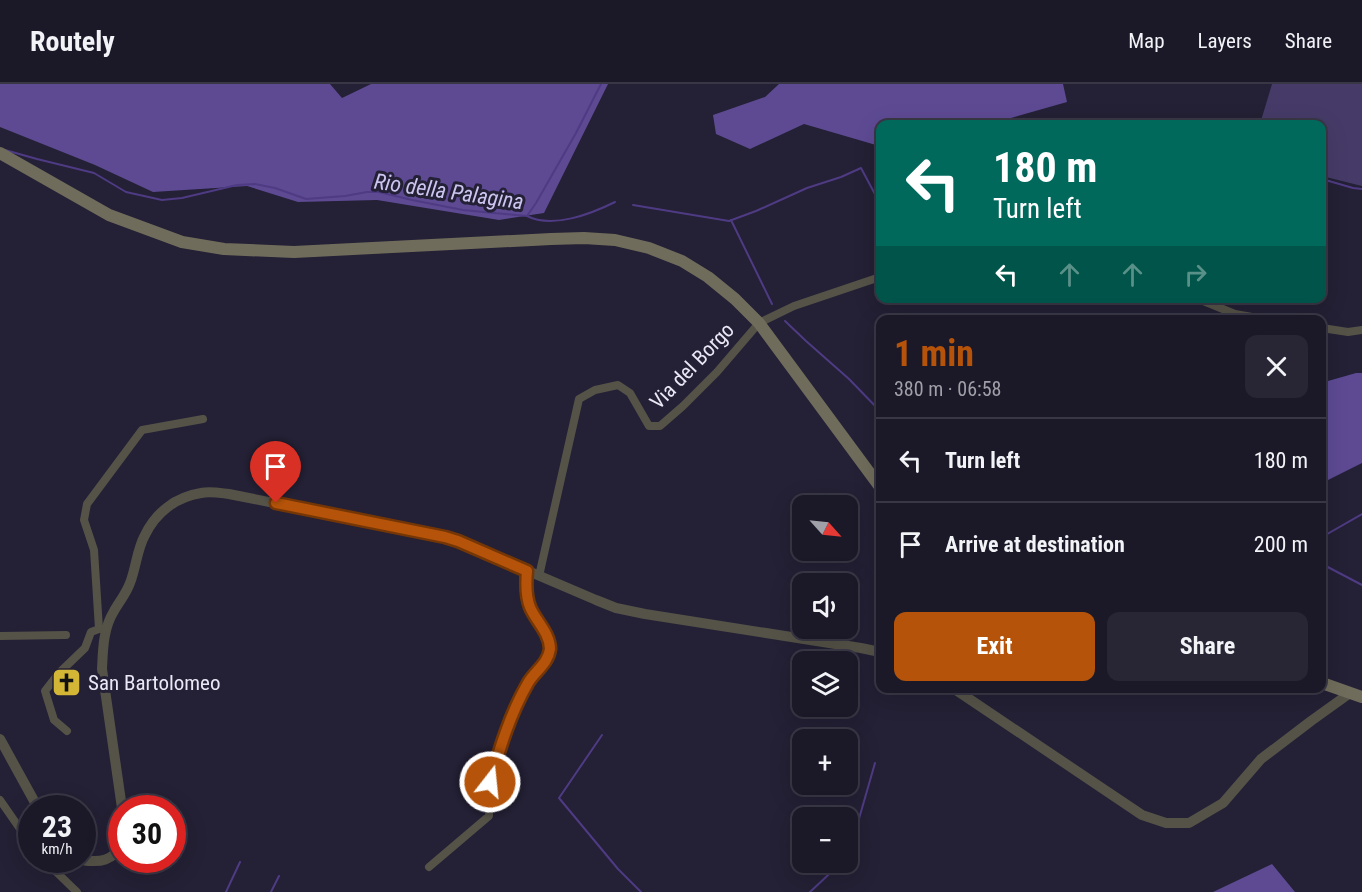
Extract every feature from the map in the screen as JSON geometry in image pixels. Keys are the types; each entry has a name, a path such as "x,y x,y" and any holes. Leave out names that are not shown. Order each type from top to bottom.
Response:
{"main road":[{"path":"0,153 109,215 182,242 224,249 294,252 562,239 615,240 649,248 682,261 708,277 759,323 876,482"},
{"path":"1326,684 1356,695"}],"street":[{"name":"Via del Borgo","path":"539,576 579,399 595,390 618,385 630,393 649,426 660,426 717,372 759,323 794,306 876,278"},
{"path":"1208,303 1241,315"},
{"path":"1326,329 1348,332 1362,330"},
{"path":"120,795 102,669 103,646 99,630 94,550 84,520 87,504 142,430 204,419"},
{"path":"68,731 54,720 45,691 59,673 85,648 125,595 144,535 158,515 178,499 203,492 229,494 445,537 616,608 876,651"},
{"path":"429,867 489,816 490,782 505,731 529,682 544,665 550,648 544,629 530,607 526,583 527,571"},
{"path":"0,636 66,635"},
{"path":"960,693 1134,810 1166,823 1190,823 1223,802 1261,759 1311,721 1356,695"},
{"path":"0,739 31,795"},
{"path":"0,800 18,826"},
{"path":"57,873 77,892"}],"shaded area":[{"path":"0,84 330,84 342,98 371,84 608,84 544,213 499,220 377,200 298,202 247,186 153,192 95,165 0,127"},
{"path":"779,84 1063,84 1067,102 1004,120 876,120 876,145 804,124 750,149 716,134 713,115 765,97"},
{"path":"1272,84 1362,84 1362,186 1326,177 1326,120 1261,120"},
{"path":"1362,373 1362,463 1326,481 1326,383"},
{"path":"1272,864 1295,892 1213,892"}],"waterway":[{"path":"527,216 576,133 601,84"},
{"name":"Rio della Palagina","path":"5,150 94,173 126,192 162,200 182,198 237,185 255,184 275,188 306,199 379,192 463,210 527,216 548,221 583,215 615,202"},
{"path":"633,205 729,221 861,168 876,196"},
{"path":"1326,180 1362,189"},
{"name":"Rio della Palagina","path":"731,220 772,304"},
{"name":"Rio della Palagina","path":"785,321 876,407"},
{"name":"Rio della Palagina","path":"1326,535 1362,514"},
{"path":"1326,566 1362,585"},
{"path":"602,735 559,798 618,869 641,892"},
{"path":"858,822 875,763"},
{"path":"226,892 240,862"},
{"path":"810,892 830,873"},
{"path":"271,892 279,876"}],"place":[{"name":"San Bartolomeo","path":"67,683"}],"route":[{"path":"276,503 445,537 527,571 526,583 530,607 544,629 550,648 544,665 529,682 505,731 490,782"}]}
